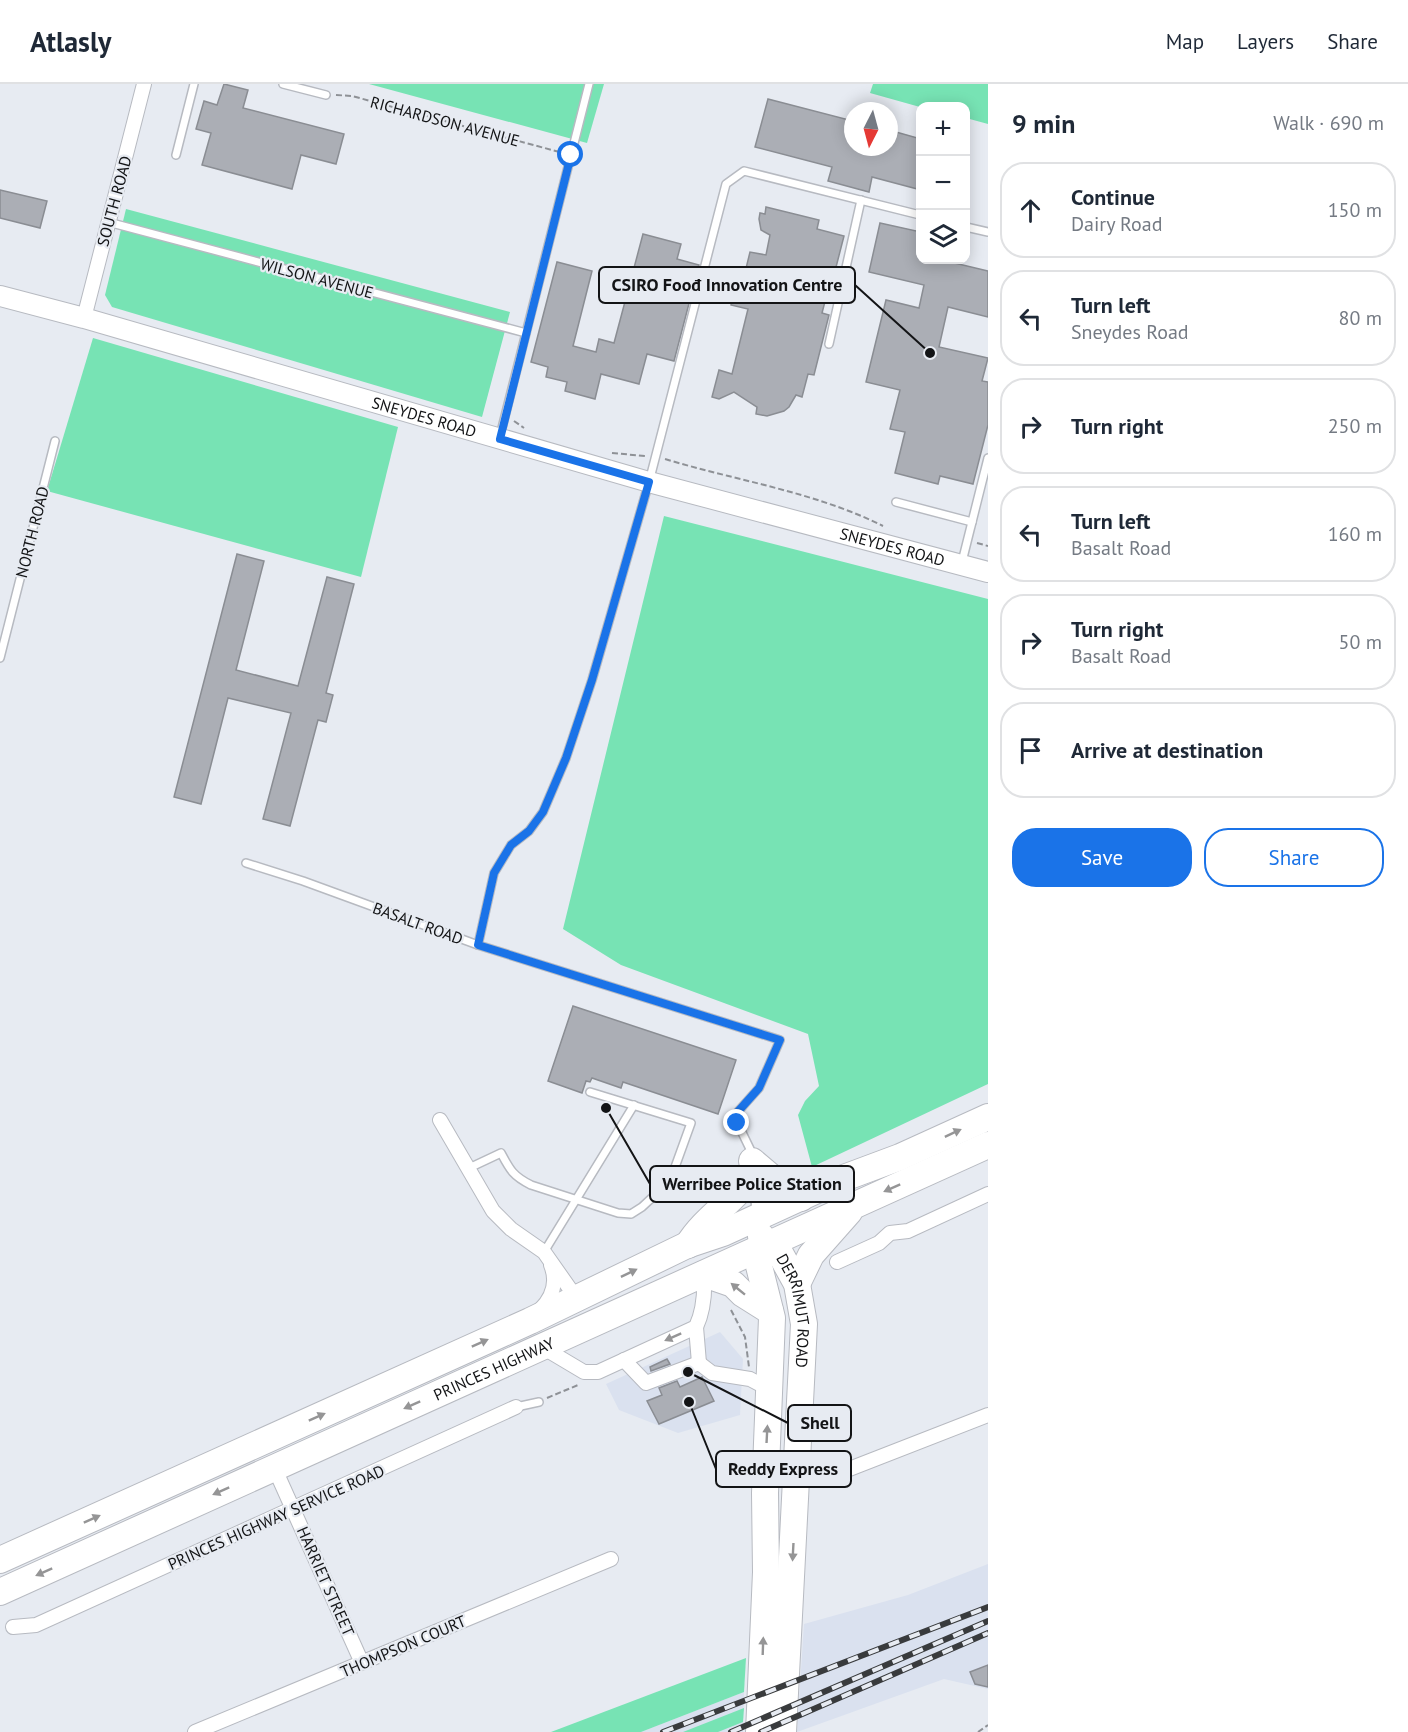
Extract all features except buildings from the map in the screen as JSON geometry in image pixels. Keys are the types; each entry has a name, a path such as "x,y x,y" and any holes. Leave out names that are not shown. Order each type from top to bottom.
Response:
{"highway":[{"name":"PRINCES HIGHWAY","path":"0,1592 542,1347 580,1314 687,1245 723,1233 841,1179 900,1157 988,1117"},
{"name":"PRINCES HIGHWAY","path":"0,1560 530,1321 580,1314 704,1274 988,1145"},
{"path":"687,1245 697,1230 726,1204 752,1167 801,1198"},
{"path":"797,1284 812,1255 854,1206"},
{"path":"756,1218 764,1246"},
{"name":"DERRIMUT ROAD","path":"759,1732 766,1572 760,1384 772,1318 759,1266 764,1246 781,1255 797,1284 804,1324 783,1732"},
{"path":"704,1274 733,1284 743,1294 770,1311"},
{"path":"264,1441 274,1467"}],"main road":[{"name":"SNEYDES ROAD","path":"0,296 84,318 649,482 988,572"}],"street":[{"name":"SOUTH ROAD","path":"84,318 144,84"},
{"path":"440,1120 492,1211 511,1229 544,1252 580,1314"},
{"path":"837,1262 879,1243 890,1233 908,1231 988,1194"},
{"path":"530,1321 548,1302 553,1287 554,1274 544,1252"},
{"path":"704,1274 705,1290 696,1327 699,1363 712,1373 760,1384"},
{"path":"542,1347 584,1372 598,1372 696,1327"},
{"path":"624,1360 646,1383 699,1363"},
{"name":"PRINCES HIGHWAY SERVICE ROAD","path":"13,1628 36,1625 516,1407"},
{"path":"839,1473 988,1415"},
{"name":"HARRIET STREET","path":"274,1467 362,1663"},
{"name":"THOMPSON COURT","path":"195,1732 611,1559"}],"lane":[{"path":"176,155 194,84"},
{"path":"283,84 326,95"},
{"path":"500,439 589,84"},
{"path":"478,945 494,873 511,845 529,831 543,812 566,758 592,680 649,482 726,184 744,171 916,214"},
{"path":"829,344 861,200"},
{"name":"WILSON AVENUE","path":"108,222 526,333"},
{"path":"970,228 988,232"},
{"name":"NORTH ROAD","path":"0,658 55,441"},
{"path":"961,565 988,458"},
{"path":"896,502 972,522"},
{"name":"BASALT ROAD","path":"246,863 303,881 478,945 780,1040 759,1088 734,1116 750,1149 756,1218"},
{"path":"466,1169 501,1153 510,1171 531,1185 618,1213 631,1214 670,1181 690,1122 590,1092"},
{"path":"544,1252 634,1105"},
{"name":"PRINCES HIGHWAY SERVICE ROAD","path":"516,1407 539,1402"}],"path":[{"name":"RICHARDSON AVENUE","path":"326,95 352,96 571,155"},
{"path":"670,1181 709,1195"},
{"path":"726,1304 745,1337 760,1384"},
{"path":"539,1402 572,1389 598,1372"},
{"path":"978,1732 988,1725"}],"shaded area":[{"path":"720,1332 743,1359 740,1415 678,1433 619,1410 606,1384"},
{"path":"988,1564 988,1689 944,1679 797,1732 804,1624 908,1595"},
{"path":"744,1692 743,1732 641,1732"}],"green space":[{"path":"369,84 604,84 587,143"},
{"path":"873,84 988,84 988,124 970,119 970,102 916,102 916,106 870,93"},
{"path":"126,209 510,312 482,417 112,307 105,295"},
{"path":"93,338 398,427 361,577 47,491"},
{"path":"664,516 988,599 988,1084 812,1167 798,1115 805,1101 819,1086 808,1034 621,965 563,929"},
{"path":"746,1658 744,1692 641,1732 551,1732"},
{"path":"744,1708 743,1722 718,1732 683,1732"}],"railway":[{"path":"663,1732 988,1607"},
{"path":"731,1732 988,1621"},
{"path":"761,1732 988,1633"}],"place":[{"name":"CSIRO Foođ Innovation Centre","path":"930,353"},
{"name":"Werribee Police Station","path":"606,1108"},
{"name":"Shell","path":"688,1372"},
{"name":"Reddy Express","path":"689,1402"}],"route":[{"path":"571,155 500,439 649,482 592,680 566,758 543,812 529,831 511,845 494,873 478,945 780,1040 759,1088 734,1116 737,1123"}]}
